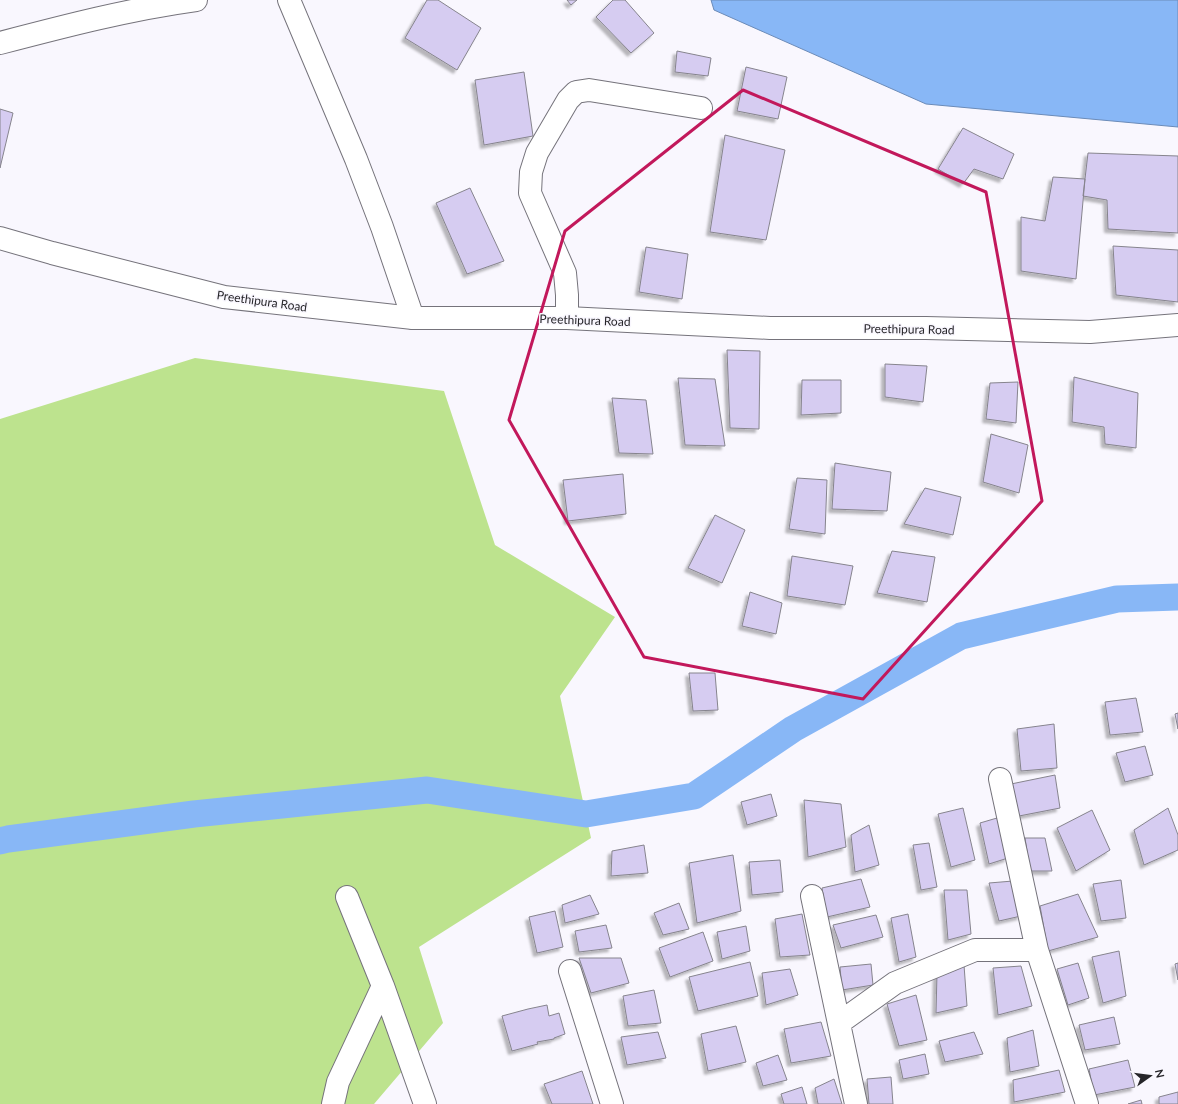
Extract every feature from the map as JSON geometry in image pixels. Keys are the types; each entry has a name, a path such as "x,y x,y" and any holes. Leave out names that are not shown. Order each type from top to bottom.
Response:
{"street":[{"path":"0,43 64,26 172,3 196,0"},
{"path":"289,0 359,166 382,227 413,318"},
{"path":"568,318 565,273 530,193 531,172 537,153 568,100 576,92 589,90 701,108"},
{"name":"Preethipura Road","path":"0,238 52,253 224,297 413,318 568,318 770,328 926,328 1090,332 1178,325"},
{"path":"1000,779 1037,950 1087,1104"},
{"path":"812,896 856,1104"},
{"path":"347,897 383,986 425,1104"},
{"path":"839,1023 896,984 975,950 1037,950"},
{"path":"570,971 612,1104"},
{"path":"333,1104 338,1082 383,986"}],"highlighted area":[{"path":"743,90 986,192 1042,501 863,699 644,657 509,420 565,231"}],"green space":[{"path":"195,358 444,391 495,545 615,617 560,696 591,838 419,947 443,1023 374,1104 0,1104 0,419"}],"water":[{"path":"711,0 1178,0 1178,127 926,104 714,10"}],"building":[{"path":"427,0 438,0 481,28 457,70 405,38"},
{"path":"567,0 577,0 571,5"},
{"path":"613,0 625,0 654,33 631,53 596,17"},
{"path":"677,51 711,58 708,76 675,72"},
{"path":"746,67 787,77 778,119 737,111"},
{"path":"524,72 533,136 484,145 475,80"},
{"path":"0,109 13,113 0,168"},
{"path":"963,128 1014,154 1003,179 974,169 963,184 938,169"},
{"path":"725,135 785,150 766,240 710,232"},
{"path":"1088,153 1178,156 1178,233 1108,229 1107,200 1083,196"},
{"path":"1053,177 1085,179 1076,279 1021,271 1021,217 1045,221"},
{"path":"470,188 504,261 467,274 436,203"},
{"path":"1113,246 1178,250 1178,302 1116,295"},
{"path":"646,247 688,254 682,299 639,292"},
{"path":"727,350 760,351 759,429 730,428"},
{"path":"885,364 927,366 923,402 885,397"},
{"path":"1074,377 1138,393 1136,448 1105,444 1104,427 1072,422"},
{"path":"678,378 715,379 725,446 685,445"},
{"path":"802,380 841,380 841,413 801,415"},
{"path":"1018,382 1016,423 986,419 990,383"},
{"path":"612,398 646,400 653,454 619,453"},
{"path":"991,434 1028,445 1019,493 983,482"},
{"path":"835,463 891,472 887,511 832,509"},
{"path":"623,474 626,514 568,521 563,480"},
{"path":"797,478 827,480 825,534 789,529"},
{"path":"925,488 961,497 953,535 904,524"},
{"path":"715,515 745,530 722,583 688,568"},
{"path":"892,551 935,557 927,602 877,593"},
{"path":"792,556 853,566 845,605 787,596"},
{"path":"750,592 782,603 776,634 742,626"},
{"path":"689,673 715,673 718,710 693,711"},
{"path":"1136,698 1143,732 1110,735 1105,702"},
{"path":"1178,713 1178,729 1175,714"},
{"path":"1054,724 1057,768 1021,771 1017,729"},
{"path":"1145,746 1153,775 1125,782 1116,753"},
{"path":"1055,775 1060,808 1019,816 1011,784"},
{"path":"771,794 777,816 747,825 741,802"},
{"path":"804,800 841,804 846,847 808,857"},
{"path":"963,808 975,860 951,867 938,814"},
{"path":"1168,808 1178,835 1178,850 1144,865 1134,830"},
{"path":"1092,810 1110,850 1076,871 1057,828"},
{"path":"997,818 1008,858 989,864 980,823"},
{"path":"869,825 879,865 855,872 851,835"},
{"path":"1025,838 1045,838 1052,871 1030,871"},
{"path":"929,843 937,887 921,890 913,845"},
{"path":"644,845 648,873 611,876 612,851"},
{"path":"733,855 741,911 697,923 689,863"},
{"path":"780,860 783,892 752,895 749,862"},
{"path":"861,879 870,907 827,917 822,888"},
{"path":"1121,880 1126,918 1101,921 1093,884"},
{"path":"1013,881 1021,916 999,921 989,883"},
{"path":"944,890 967,890 971,934 948,940"},
{"path":"1078,894 1098,937 1048,951 1040,906"},
{"path":"590,895 599,914 565,923 562,905"},
{"path":"679,903 689,929 663,935 654,913"},
{"path":"555,911 563,947 537,953 529,917"},
{"path":"802,914 810,955 780,957 775,919"},
{"path":"908,914 916,957 899,962 891,918"},
{"path":"876,915 883,937 841,948 833,925"},
{"path":"606,925 612,948 579,952 575,931"},
{"path":"746,926 750,951 722,959 717,932"},
{"path":"703,932 713,961 670,977 659,948"},
{"path":"1119,951 1126,996 1103,1003 1092,957"},
{"path":"579,958 621,958 629,983 591,993"},
{"path":"750,962 758,996 698,1011 689,977"},
{"path":"1078,963 1089,998 1068,1005 1057,969"},
{"path":"1178,963 1178,980 1175,964"},
{"path":"871,964 873,985 842,990 840,967"},
{"path":"964,965 967,1006 936,1013 937,973"},
{"path":"1021,966 1032,1006 998,1015 993,968"},
{"path":"790,969 798,995 766,1005 762,973"},
{"path":"654,990 661,1023 628,1026 623,996"},
{"path":"916,995 927,1040 899,1046 887,1004"},
{"path":"547,1005 549,1016 559,1013 565,1034 554,1039 537,1042 538,1044 512,1051 502,1016"},
{"path":"1114,1017 1120,1044 1085,1050 1079,1025"},
{"path":"821,1022 831,1056 791,1063 784,1029"},
{"path":"736,1026 746,1062 708,1071 701,1034"},
{"path":"1033,1030 1039,1066 1010,1072 1007,1038"},
{"path":"658,1032 666,1058 627,1065 621,1037"},
{"path":"974,1032 983,1054 945,1062 939,1041"},
{"path":"925,1054 929,1074 903,1079 899,1060"},
{"path":"778,1055 787,1080 763,1086 756,1063"},
{"path":"1128,1060 1135,1087 1094,1095 1089,1069"},
{"path":"1059,1070 1065,1092 1014,1102 1013,1080"},
{"path":"582,1071 593,1104 552,1104 544,1084"},
{"path":"891,1077 893,1104 869,1104 867,1079"},
{"path":"834,1079 842,1104 818,1104 815,1088"},
{"path":"802,1087 807,1104 784,1104 781,1094"},
{"path":"1178,1092 1178,1104 1159,1104 1159,1097"},
{"path":"1141,1100 1142,1104 1128,1104"}],"waterway":[{"path":"0,841 194,814 427,790 586,814 694,796 793,729 961,636 1117,599 1178,597"}]}
